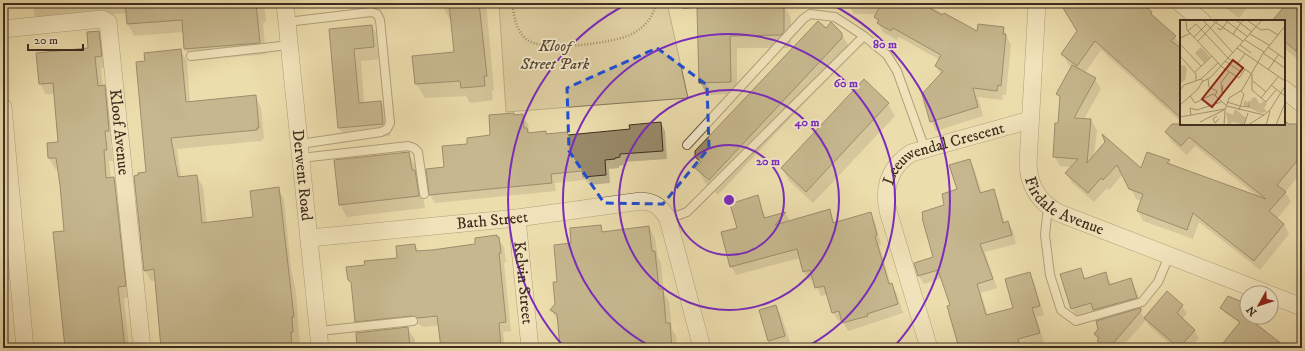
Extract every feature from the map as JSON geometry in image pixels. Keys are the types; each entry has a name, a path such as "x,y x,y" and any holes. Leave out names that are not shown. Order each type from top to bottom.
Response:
{"street":[{"name":"Derwent Road","path":"285,3 319,340"},
{"name":"Firdale Avenue","path":"1037,3 1028,176 1032,188 1039,199 1048,207 1059,213 1245,285"},
{"path":"1180,3 1201,20"},
{"name":"Kloof Avenue","path":"3,29 102,19 108,22 142,348"},
{"path":"1285,90 1302,104"},
{"path":"3,114 8,218 25,348"},
{"name":"Leeuwendal Crescent","path":"930,348 888,211 885,196 887,182 898,163 911,153 1030,120"},
{"name":"Bath Street","path":"309,238 517,218 641,201 651,202 657,205 668,218"},
{"name":"Kelvin Street","path":"517,218 530,348"},
{"path":"668,218 702,348"},
{"path":"1279,298 1302,307"}],"lane":[{"path":"685,4 691,3"},
{"path":"287,22 374,12 380,20 390,123 389,126 381,132 300,151"},
{"path":"687,145 803,19 810,14 835,17 864,36 886,55 897,70 925,149"},
{"path":"668,218 687,212 864,36"},
{"path":"190,56 289,45"},
{"path":"300,151 408,146 414,148 418,152 424,194"},
{"path":"1048,207 1045,239 1050,275 1061,310 1076,321 1142,302 1158,282 1169,256"},
{"path":"319,340 413,321"}],"path":[{"path":"512,3 518,27 526,39 542,44 570,46 584,45 632,34 646,23 653,15 656,3"}],"highlighted area":[{"path":"657,48 707,85 709,148 663,204 604,203 569,151 567,88"}],"green space":[{"name":"Kloof Street Park","path":"499,3 667,3 688,98 506,112"}],"building":[{"path":"125,3 256,3 260,43 184,49 182,20 127,24"},
{"path":"449,3 479,3 487,76 484,76 485,86 461,88 460,81 415,84 412,56 454,52"},
{"path":"882,3 921,3 942,15 944,13 977,31 978,24 1004,27 1003,34 1006,34 1001,86 998,85 997,91 973,88 978,107 930,122 922,94 943,71 935,66 941,55 893,28 891,31 877,23 879,20 874,17"},
{"path":"1060,3 1142,3 1152,12 1151,14 1176,36 1171,41 1180,47 1180,117 1095,41 1077,66 1061,54 1077,31"},
{"path":"1287,3 1293,3 1302,10 1302,56 1285,42 1285,20 1273,20"},
{"path":"784,4 784,31 781,35 730,36 731,82 699,83 697,8 726,7 726,5"},
{"path":"818,21 826,28 831,22 842,33 842,38 709,180 695,168 701,162 695,157 695,151"},
{"path":"372,25 374,47 354,49 359,103 381,101 383,124 338,128 329,29"},
{"path":"99,31 102,56 95,57 98,86 105,85 109,131 105,131 107,150 104,150 106,178 114,177 126,286 118,287 125,348 65,348 53,232 64,231 60,185 56,158 48,158 47,143 58,142 53,83 39,84 36,53 88,48 87,32"},
{"path":"181,49 186,102 256,95 259,128 257,128 257,130 171,138 178,177 197,175 202,223 253,217 250,191 279,187 294,317 292,317 293,332 291,332 292,348 161,348 154,269 144,271 134,176 138,175 138,173 146,172 136,62 145,61 144,53"},
{"path":"1072,65 1096,78 1074,118 1091,119 1087,163 1105,142 1102,134 1141,168 1147,152 1170,160 1167,163 1266,199 1189,137 1181,146 1165,132 1172,124 1285,125 1285,121 1289,124 1296,124 1302,129 1302,155 1277,185 1286,192 1269,211 1284,224 1254,261 1193,213 1187,230 1137,211 1143,194 1129,189 1117,165 1103,180 1101,178 1088,193 1065,173 1078,159 1053,157 1055,123 1058,123 1060,96 1056,94"},
{"path":"864,79 889,103 806,192 781,168"},
{"path":"514,113 514,115 523,114 524,128 527,128 528,133 546,131 546,134 567,132 568,135 630,129 629,125 661,122 663,151 620,154 620,157 615,159 605,160 606,175 583,177 582,171 551,174 552,183 429,195 426,169 444,167 442,146 467,144 467,138 490,135 489,115"},
{"path":"409,152 412,170 415,170 419,196 339,205 334,160"},
{"path":"970,159 980,193 994,189 1003,223 1008,221 1012,235 980,244 993,279 977,284 986,315 1013,308 1005,279 1030,272 1040,306 1032,308 1040,333 1018,339 1020,348 959,348 947,306 950,305 938,270 918,276 914,263 933,257 922,218 922,212 944,205 942,194 957,189 949,165"},
{"path":"758,195 764,218 786,212 775,225 830,209 833,223 871,212 877,235 875,236 889,284 892,283 898,304 867,314 868,316 842,323 839,311 832,313 824,286 815,288 810,270 803,272 797,249 730,267 721,232 737,228 730,204"},
{"path":"601,225 602,232 649,226 652,251 655,251 659,289 663,289 666,323 670,323 672,348 560,348 557,314 550,310 555,304 553,282 557,282 554,245 571,243 570,228"},
{"path":"497,235 497,237 499,237 501,253 499,253 506,322 499,323 501,348 441,348 437,316 418,318 412,316 355,322 351,282 348,280 346,267 365,265 364,261 397,258 396,246 415,244 416,251 432,250 475,244 475,238"},
{"path":"1081,268 1084,279 1106,272 1109,285 1131,278 1137,298 1093,310 1091,303 1071,309 1060,274"},
{"path":"1167,291 1183,305 1177,313 1195,330 1179,348 1144,318"},
{"path":"1228,296 1239,301 1239,321 1220,308"},
{"path":"776,305 785,336 768,341 759,310"},
{"path":"1140,308 1141,311 1109,348 1104,348 1097,341 1099,338 1094,334 1098,329 1096,321"},
{"path":"1239,323 1239,325 1257,325 1287,348 1219,348"},
{"path":"408,327 410,348 357,348 356,333"}]}
